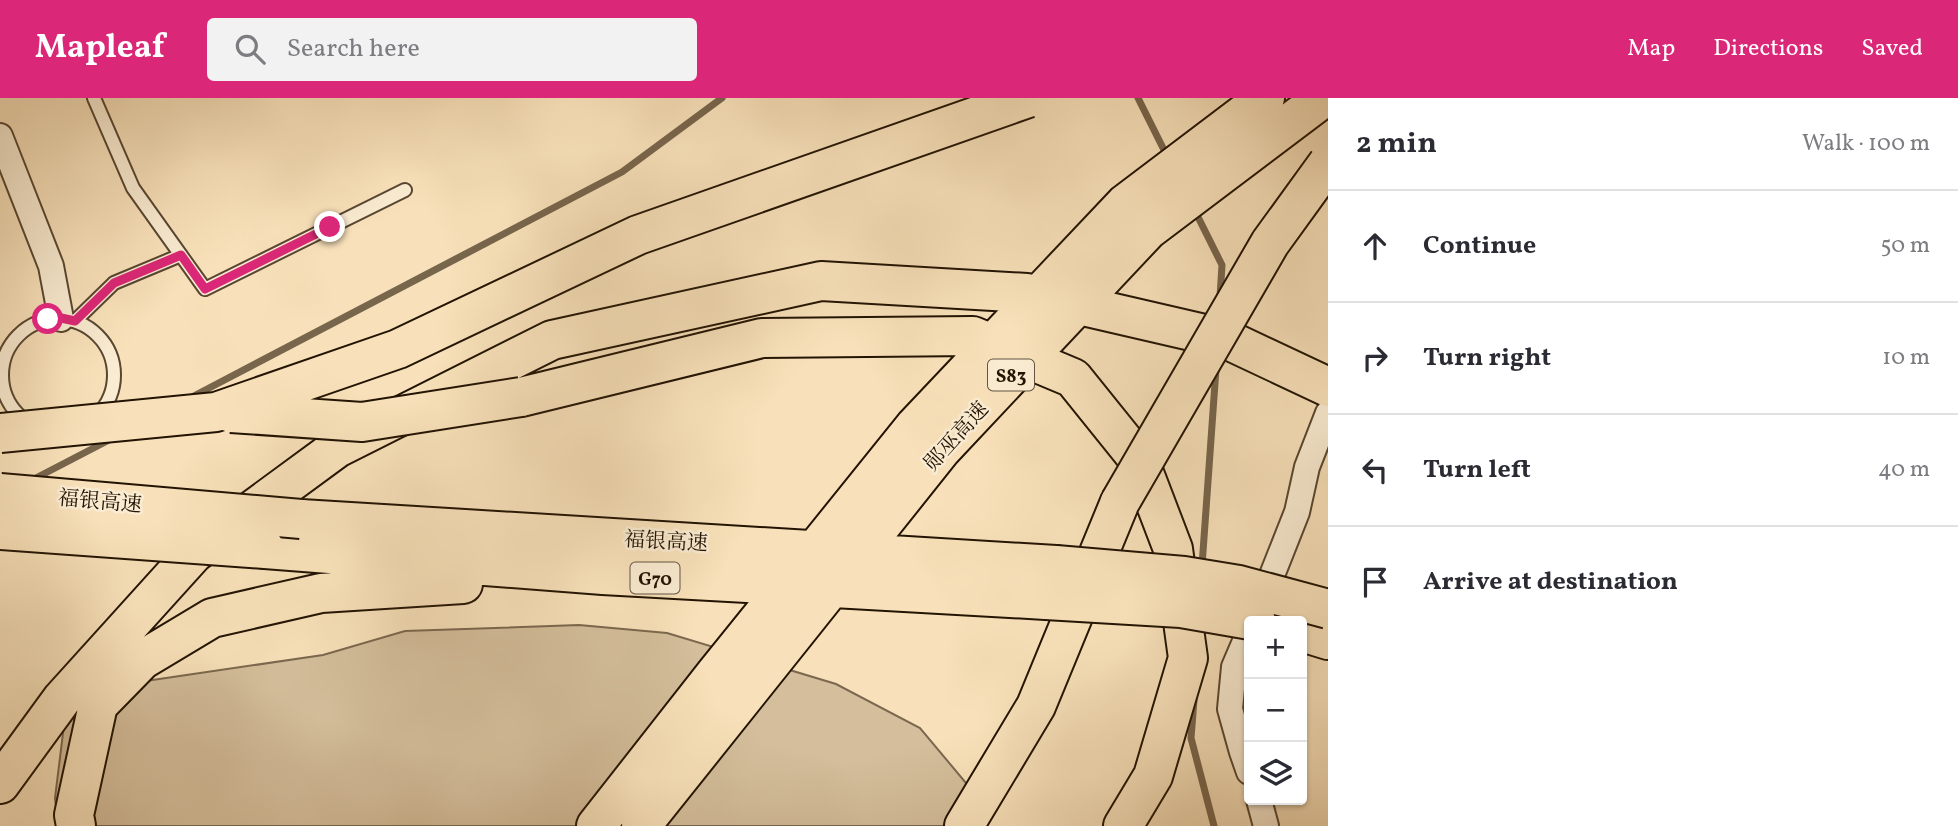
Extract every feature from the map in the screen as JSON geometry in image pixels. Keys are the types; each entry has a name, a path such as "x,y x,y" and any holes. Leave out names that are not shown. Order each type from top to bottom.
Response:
{"highway":[{"path":"216,411 398,349 638,235 1028,98"},
{"name":"郧巫高速","path":"596,826 915,426 1125,204 1265,98"},
{"name":"郧巫高速","path":"641,826 942,449 1148,230 1323,98"},
{"path":"964,826 1036,706 1120,502 1269,243 1328,163"},
{"path":"0,784 62,699 194,553 337,448 552,340 821,281 1027,293 1226,339 1314,381"},
{"path":"0,433 216,411 362,422 521,397 762,338 972,336 1073,378 1139,460 1173,549 1188,658 1153,776 1123,826"},
{"name":"福银高速","path":"0,493 1051,582 1244,619"},
{"name":"福银高速","path":"0,530 603,575 1051,582 1184,576 1239,585 1328,609"},
{"path":"76,826 74,815 98,705 142,660 212,618 321,593 603,575"},
{"path":"1307,634 1328,640"}],"street":[{"path":"0,136 51,266 68,320"},
{"path":"1257,616 1297,512 1307,467 1328,413"},
{"path":"1244,644 1234,667 1230,709 1244,760"},
{"path":"1260,805 1266,826"}],"lane":[{"path":"94,98 133,188 205,289 405,190"},
{"path":"68,320 87,327 107,346 112,358 114,385 103,410 93,420 68,431 41,429 18,415 4,392 2,365 13,340 23,330 48,319 68,320 114,283 181,255"}],"shaded area":[{"path":"579,625 667,633 836,684 920,728 976,795 982,826 58,826 55,798 65,717 139,682 323,655 405,631"}],"waterway":[{"path":"190,398 622,172 722,98"},
{"path":"1138,98 1167,156"},
{"path":"1195,211 1222,265 1220,297"},
{"path":"1202,566 1216,369"},
{"path":"32,480 111,439"},
{"path":"1194,700 1191,738 1214,826"}],"route":[{"path":"48,319 75,321 114,283 181,255 205,289 330,227"}]}
